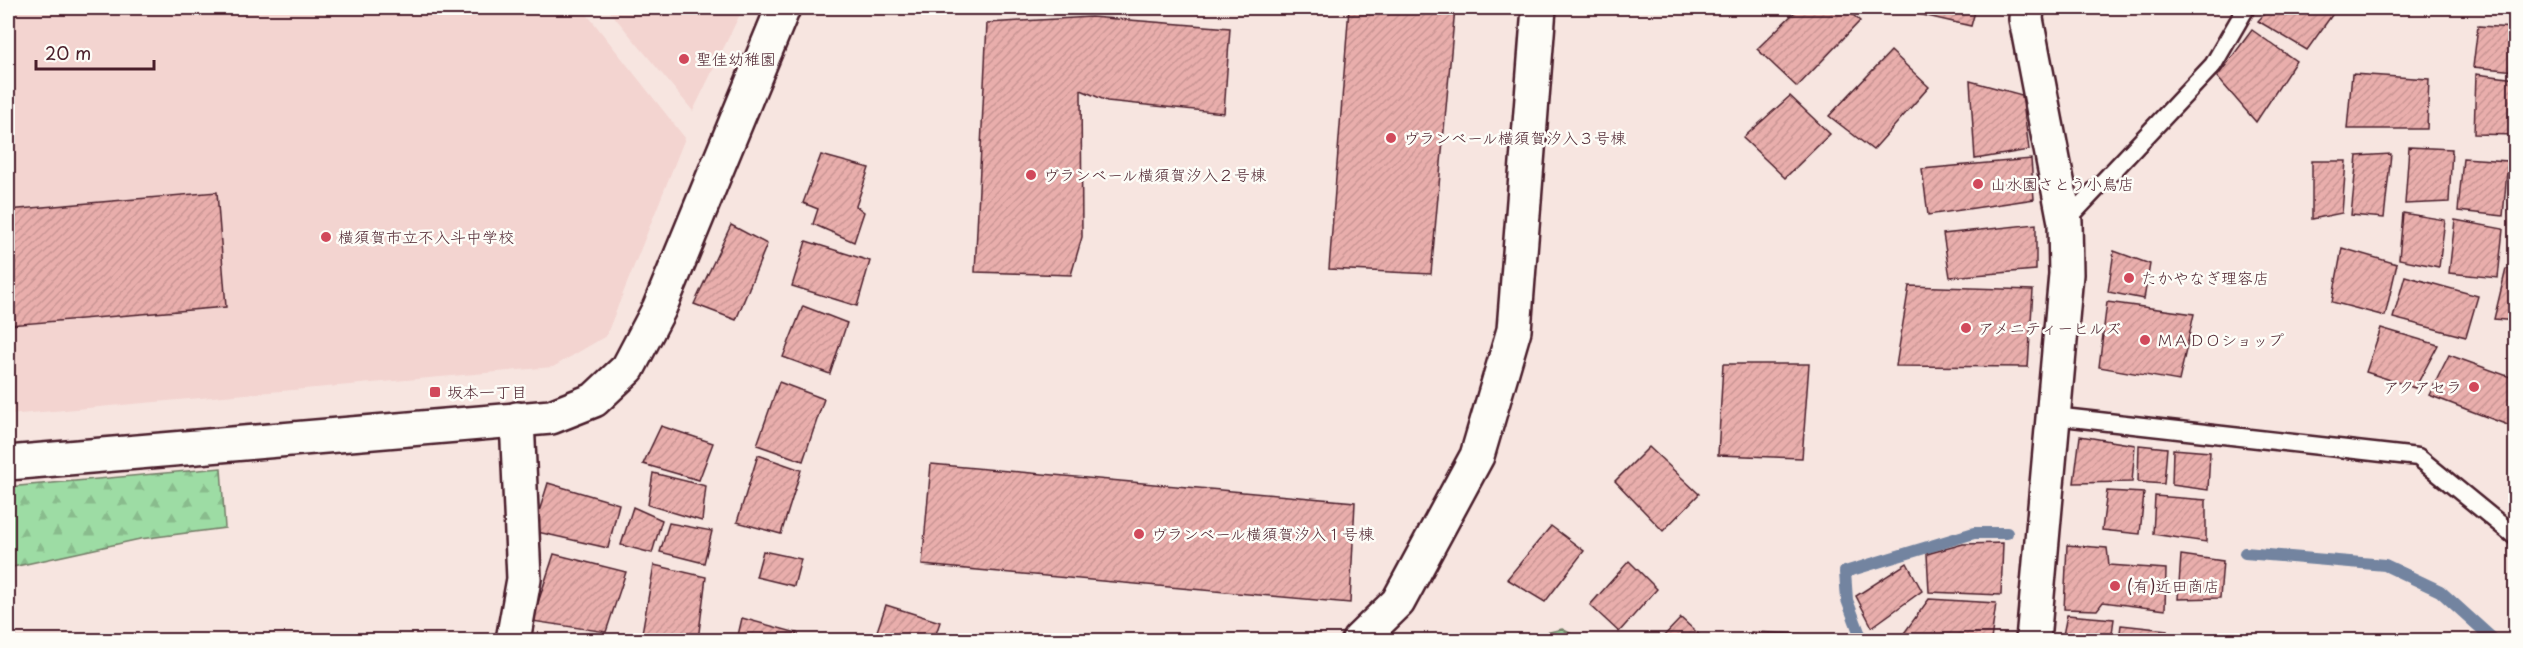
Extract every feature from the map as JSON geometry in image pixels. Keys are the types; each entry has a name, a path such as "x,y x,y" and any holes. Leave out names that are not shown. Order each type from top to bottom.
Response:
{"street":[{"path":"8,463 551,417 594,400 628,368 659,309 783,8"},
{"path":"1359,640 1398,602 1477,456 1514,330 1539,8"},
{"path":"2027,8 2026,19 2066,222 2066,274 2033,640"},
{"path":"513,640 524,579 517,419"}],"lane":[{"path":"2066,222 2213,65 2246,8"},
{"path":"2054,416 2418,457 2516,537"}],"shaded area":[{"name":"横須賀市立不入斗中学校","path":"8,8 582,8 685,138 606,336 553,367 8,415"},
{"name":"聖佳幼稚園","path":"607,8 743,8 693,111"}],"green space":[{"path":"221,468 225,528 140,539 8,568 8,487"},
{"path":"1562,629 1583,640 1516,640"}],"building":[{"name":"ヴランベール横須賀汐入３号棟","path":"1349,8 1455,8 1431,274 1329,269"},
{"path":"1799,8 1845,8 1860,21 1797,87 1757,49"},
{"path":"1919,8 1976,8 1971,26 1918,14"},
{"path":"2270,8 2337,8 2307,50 2258,21"},
{"name":"ヴランベール横須賀汐入２号棟","path":"1091,17 1230,28 1224,113 1107,101 1081,90 1082,237 1071,275 975,272 987,23"},
{"path":"2478,26 2516,28 2516,71 2473,67"},
{"path":"2252,30 2296,61 2256,122 2217,77"},
{"path":"1891,51 1929,87 1873,150 1829,116"},
{"path":"2352,74 2429,79 2427,129 2347,129"},
{"path":"2476,74 2516,79 2516,135 2474,134"},
{"path":"1970,81 2022,95 2029,150 1975,159"},
{"path":"1790,96 1830,134 1785,178 1743,138"},
{"path":"2409,147 2452,149 2449,202 2405,204"},
{"path":"2391,154 2384,218 2351,215 2357,156"},
{"path":"821,155 869,168 856,206 864,212 854,242 813,224 818,209 803,203"},
{"path":"2463,158 2508,161 2503,216 2458,211"},
{"name":"山水園さとう小鳥店","path":"2031,159 2034,199 1928,215 1922,169"},
{"path":"2312,161 2346,161 2342,213 2312,219"},
{"path":"217,192 226,307 9,325 8,210"},
{"path":"2403,213 2445,220 2439,267 2399,259"},
{"path":"2455,220 2503,229 2498,278 2449,273"},
{"path":"2036,224 2036,270 1950,277 1943,234"},
{"path":"731,225 767,244 736,320 694,304"},
{"path":"806,241 870,261 857,306 792,286"},
{"path":"2342,248 2397,264 2385,316 2332,302"},
{"name":"たかやなぎ理容店","path":"2114,251 2150,264 2144,299 2108,292"},
{"path":"2506,269 2516,269 2516,321 2494,319"},
{"path":"2405,276 2478,296 2466,337 2393,318"},
{"name":"アメニティーヒルズ","path":"1909,286 2033,290 2028,367 1896,366"},
{"name":"ＭＡＤＯショップ","path":"2107,302 2194,314 2179,381 2099,367"},
{"path":"803,306 847,323 830,374 783,357"},
{"path":"2381,328 2438,345 2415,388 2366,372"},
{"name":"アクアセラ","path":"2449,355 2516,379 2516,422 2513,427 2429,395"},
{"path":"1723,364 1809,364 1802,458 1718,455"},
{"path":"779,382 824,399 803,461 757,445"},
{"path":"661,426 713,443 699,480 643,464"},
{"path":"2080,436 2135,445 2132,482 2074,483"},
{"path":"2139,445 2167,448 2164,484 2138,482"},
{"path":"1649,447 1699,494 1663,531 1615,481"},
{"path":"2173,449 2210,452 2208,490 2172,485"},
{"path":"758,455 801,470 781,534 737,522"},
{"name":"ヴランベール横須賀汐入１号棟","path":"931,464 1355,502 1350,603 922,565"},
{"path":"653,473 706,486 702,521 648,505"},
{"path":"548,483 619,504 608,548 533,531"},
{"path":"2107,491 2144,493 2140,534 2102,530"},
{"path":"2155,496 2206,500 2206,542 2153,534"},
{"path":"633,507 662,520 652,553 621,545"},
{"path":"669,523 712,531 704,563 660,552"},
{"path":"1551,526 1584,551 1545,602 1507,579"},
{"path":"2003,543 2001,595 1929,592 1927,554 1963,544"},
{"name":"(有)近田商店","path":"2067,545 2107,548 2109,565 2166,569 2165,610 2103,602 2097,610 2064,609"},
{"path":"763,551 801,559 794,586 756,577"},
{"path":"554,554 626,572 606,632 532,621"},
{"path":"2181,555 2223,561 2220,598 2178,599"},
{"path":"1629,561 1657,589 1619,632 1590,605"},
{"path":"1907,563 1922,591 1872,627 1856,596"},
{"path":"654,565 706,577 698,640 642,633"},
{"path":"1929,599 1996,603 1991,640 1899,640"},
{"path":"886,605 940,622 934,640 874,640"},
{"path":"2067,615 2114,619 2111,640 2062,640"},
{"path":"742,618 797,633 796,640 737,640"},
{"path":"1681,618 1705,640 1660,640"},
{"path":"2121,625 2167,630 2166,640 2119,640"},
{"path":"1751,632 1801,634 1801,640 1751,640"}],"waterway":[{"path":"1862,640 1847,600 1845,572 1974,533 2007,533"},
{"path":"2245,553 2385,565 2440,591 2494,640"}],"place":[{"name":"聖佳幼稚園","path":"684,59"},
{"name":"ヴランベール横須賀汐入３号棟","path":"1391,138"},
{"name":"ヴランベール横須賀汐入２号棟","path":"1031,175"},
{"name":"山水園さとう小鳥店","path":"1978,184"},
{"name":"横須賀市立不入斗中学校","path":"326,237"},
{"name":"たかやなぎ理容店","path":"2129,278"},
{"name":"アメニティーヒルズ","path":"1966,328"},
{"name":"ＭＡＤＯショップ","path":"2145,340"},
{"name":"アクアセラ","path":"2474,387"},
{"name":"坂本一丁目","path":"435,392"},
{"name":"ヴランベール横須賀汐入１号棟","path":"1139,534"},
{"name":"(有)近田商店","path":"2115,586"}]}
